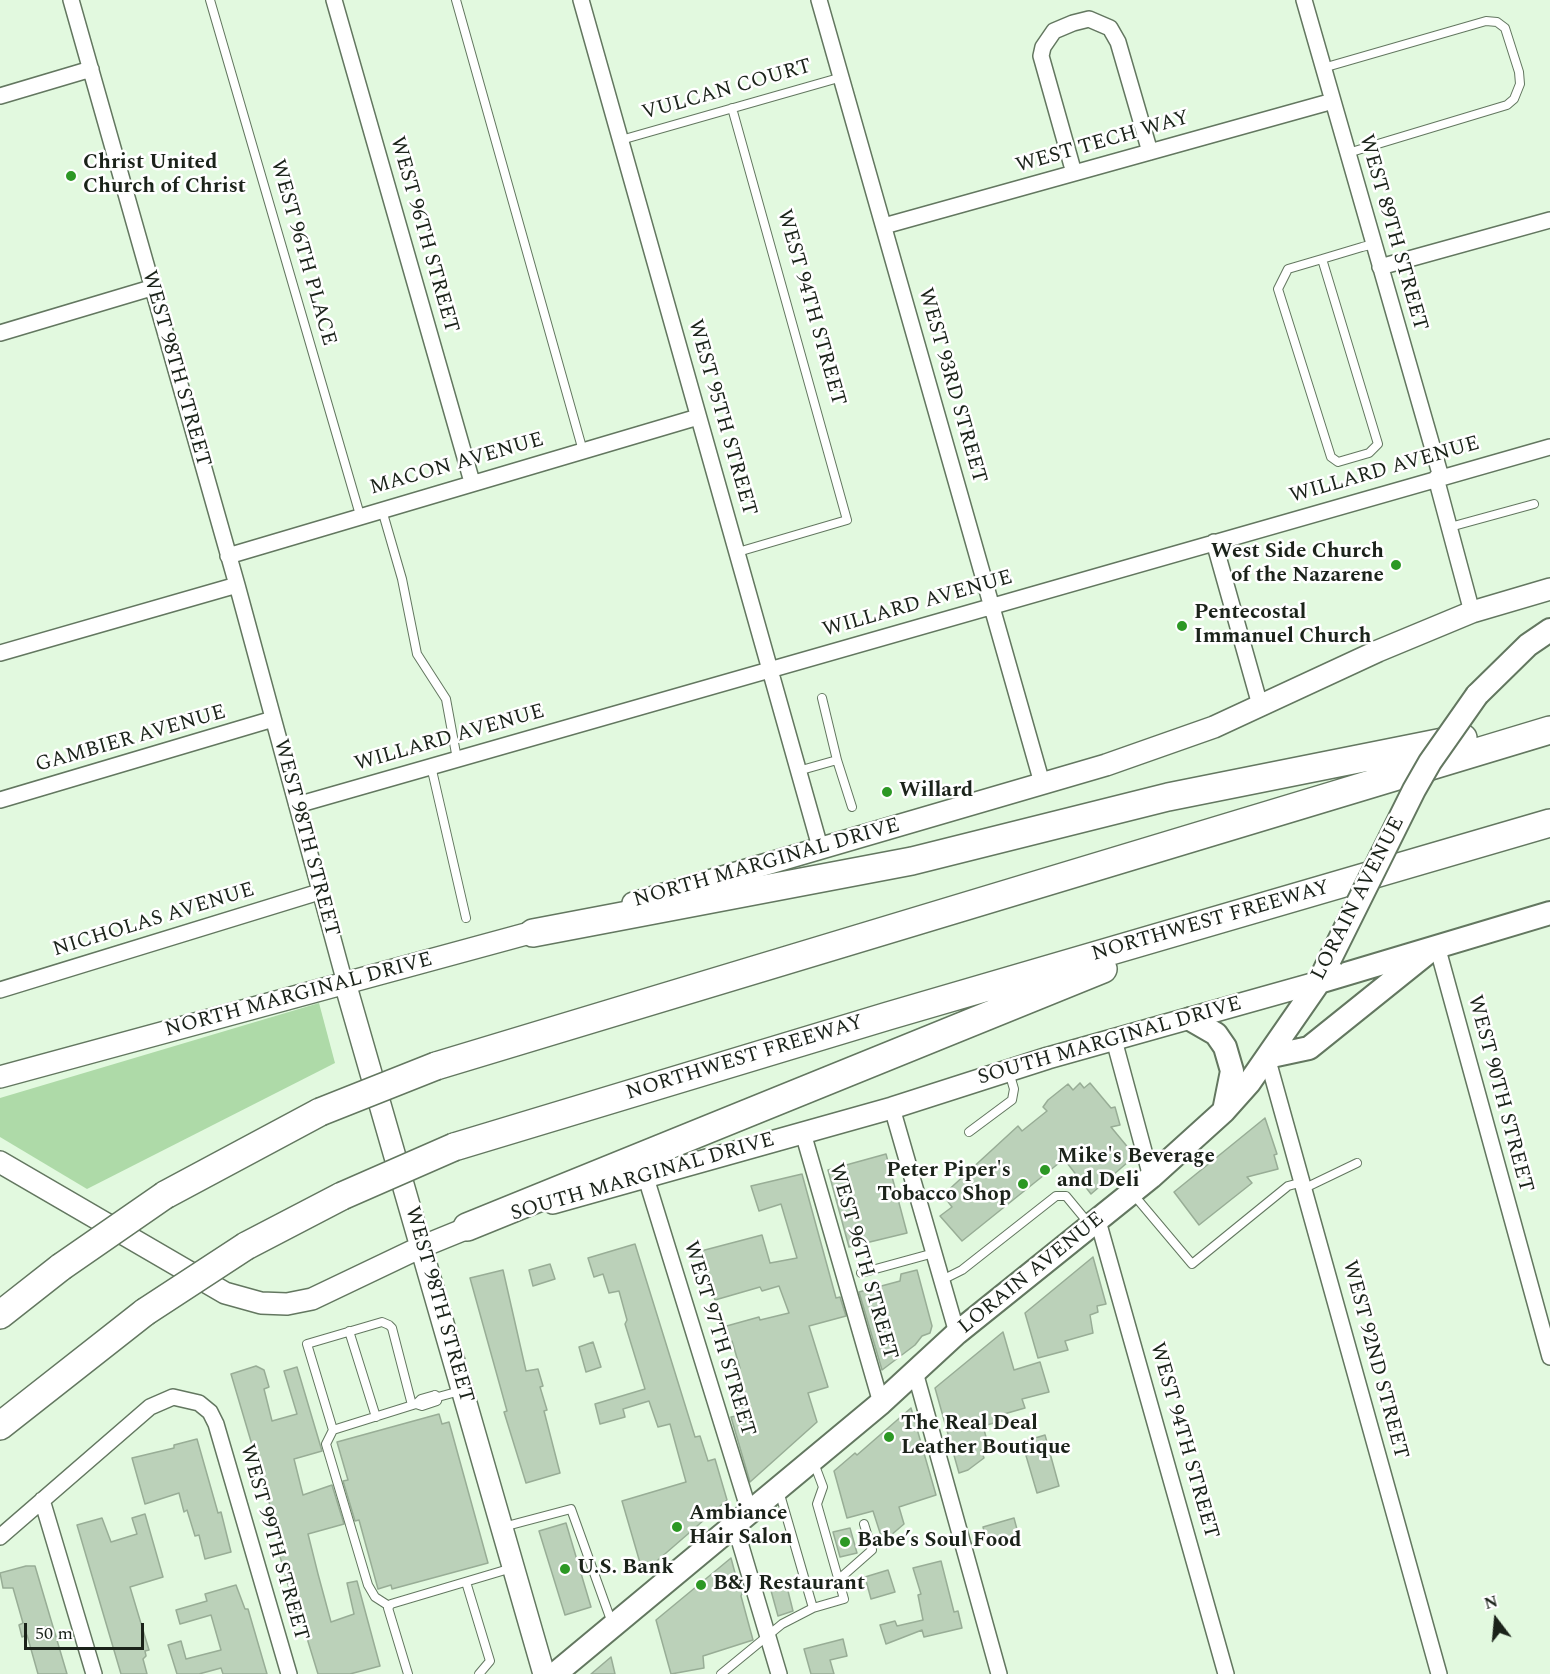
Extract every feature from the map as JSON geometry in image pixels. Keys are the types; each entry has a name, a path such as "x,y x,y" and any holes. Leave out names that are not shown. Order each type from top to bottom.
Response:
{"highway":[{"path":"533,933 912,861 1168,796 1550,721"},
{"path":"0,1315 61,1267 165,1195 320,1112 436,1066 1550,730"},
{"name":"NORTHWEST FREEWAY","path":"0,1426 145,1312 246,1246 342,1196 454,1147 888,1016 1550,823"},
{"path":"467,1227 1243,913"}],"main road":[{"name":"LORAIN AVENUE","path":"555,1674 881,1403 957,1333 1151,1177 1224,1111 1267,1057 1319,982 1430,762 1478,695 1528,645 1550,630"},
{"path":"1319,982 1550,913"},
{"path":"1267,1057 1309,1048 1437,946"},
{"path":"1190,1019 1216,1034 1225,1047 1232,1071 1224,1111"}],"street":[{"name":"WEST 98TH STREET","path":"71,0 237,585 319,892 543,1674"},
{"name":"WEST 96TH STREET","path":"334,0 472,482"},
{"name":"WEST 95TH STREET","path":"581,0 820,847"},
{"name":"WEST 93RD STREET","path":"819,0 1042,783"},
{"name":"WEST 89TH STREET","path":"1304,0 1439,477 1472,612"},
{"path":"1074,173 1041,56 1042,47 1054,31 1072,23 1089,19 1110,28 1118,42 1150,152"},
{"path":"0,96 91,69"},
{"name":"WEST TECH WAY","path":"885,226 1333,101"},
{"path":"1380,267 1550,220"},
{"path":"0,333 151,288"},
{"name":"MACON AVENUE","path":"228,556 698,417"},
{"name":"WILLARD AVENUE","path":"297,805 1550,447"},
{"path":"1214,542 1260,705"},
{"path":"0,653 237,585"},
{"name":"NORTH MARGINAL DRIVE","path":"0,1077 533,933 1106,765 1203,731 1378,651 1472,612 1550,589"},
{"name":"GAMBIER AVENUE","path":"0,800 273,719"},
{"name":"NICHOLAS AVENUE","path":"0,990 319,892"},
{"name":"WEST 90TH STREET","path":"1437,946 1550,1357"},
{"name":"SOUTH MARGINAL DRIVE","path":"0,1162 225,1293 261,1303 287,1304 312,1299 467,1227 892,1108 1114,1040 1319,982"},
{"path":"1114,1040 1151,1177"},
{"name":"WEST 92ND STREET","path":"1267,1057 1438,1674"},
{"path":"892,1108 957,1333"},
{"name":"WEST 96TH STREET","path":"803,1133 881,1403"},
{"name":"WEST 97TH STREET","path":"646,1178 742,1520 768,1636 779,1674"},
{"name":"WEST 94TH STREET","path":"1095,1223 1226,1674"},
{"path":"915,1372 999,1674"},
{"name":"WEST 99TH STREET","path":"42,1500 159,1401 179,1397 194,1401 206,1408 216,1424 289,1674"},
{"path":"0,1537 42,1500 94,1674"}],"lane":[{"name":"WEST 96TH PLACE","path":"210,0 360,516"},
{"path":"456,0 583,451"},
{"path":"1323,68 1486,21 1497,22 1505,28 1519,72 1520,84 1514,99 1507,105 1348,153"},
{"name":"VULCAN COURT","path":"621,140 842,77"},
{"name":"WEST 94TH STREET","path":"732,108 847,520 738,552"},
{"path":"1322,259 1378,444 1369,453 1338,462 1331,457 1278,289 1288,269 1322,259 1374,244"},
{"path":"1450,527 1534,504"},
{"path":"381,509 402,579 417,654 446,699 457,759"},
{"path":"822,698 837,760 852,807"},
{"path":"798,771 837,760"},
{"path":"431,766 466,918"},
{"path":"969,1132 1012,1100 1014,1089 1009,1071"},
{"path":"1132,1192 1192,1264 1288,1186 1304,1185 1357,1163"},
{"path":"942,1280 962,1270 1056,1196 1066,1196 1095,1223"},
{"path":"861,1273 934,1253"},
{"path":"408,1674 389,1606 375,1597 368,1585 326,1444 333,1430 307,1344 382,1322 392,1328 414,1405"},
{"path":"349,1332 376,1417"},
{"path":"333,1430 414,1405 422,1406 437,1401 438,1397 462,1390"},
{"path":"722,1674 782,1624 813,1608 844,1599 817,1504 823,1487 813,1460"},
{"path":"779,1489 813,1608"},
{"path":"501,1527 571,1509 613,1627"},
{"path":"838,1580 872,1550 864,1524"},
{"path":"389,1606 513,1568"},
{"path":"466,1581 490,1660 479,1674"}],"green space":[{"path":"319,1003 335,1063 87,1189 0,1137 0,1098"}],"building":[{"path":"1080,1083 1084,1088 1090,1083 1111,1108 1115,1107 1120,1125 1111,1127 1135,1156 1091,1194 1064,1159 962,1241 940,1216 952,1207 943,1195 1018,1126 1022,1131 1047,1111 1043,1107 1048,1100 1068,1084 1073,1090"},
{"path":"1265,1118 1277,1154 1274,1155 1278,1169 1247,1177 1252,1183 1199,1225 1174,1192"},
{"path":"886,1154 907,1233 849,1247 828,1170"},
{"path":"802,1174 836,1298 840,1297 846,1316 809,1326 828,1387 808,1393 817,1422 750,1482 731,1417 736,1416 732,1402 739,1399 736,1388 742,1386 737,1369 740,1368 732,1341 728,1342 723,1327 759,1317 760,1320 789,1313 779,1286 762,1291 760,1287 715,1300 701,1251 762,1235 770,1263 797,1258 781,1204 759,1211 751,1186"},
{"path":"635,1244 695,1437 700,1436 708,1461 715,1459 727,1500 643,1573 622,1501 686,1482 670,1424 658,1427 649,1401 623,1409 625,1417 600,1424 595,1404 645,1389 625,1324 627,1320 619,1291 609,1293 603,1274 594,1277 588,1258"},
{"path":"1093,1257 1106,1304 1097,1306 1098,1312 1090,1315 1093,1333 1065,1341 1068,1350 1038,1358 1025,1313"},
{"path":"550,1264 555,1279 533,1286 529,1270"},
{"path":"503,1270 526,1371 538,1369 543,1386 540,1387 547,1410 544,1411 560,1473 526,1483 504,1412 507,1411 470,1278"},
{"path":"917,1270 932,1326 930,1333 922,1336 915,1345 882,1370 859,1292 900,1281 901,1274"},
{"path":"1003,1332 1014,1370 1040,1362 1049,1392 1022,1399 1025,1408 1004,1414 1005,1420 983,1426 989,1448 981,1450 984,1458 968,1470 959,1473 935,1388"},
{"path":"593,1342 601,1367 586,1372 579,1347"},
{"path":"256,1366 264,1370 269,1387 264,1389 272,1421 297,1414 284,1371 297,1367 322,1451 294,1459 303,1495 332,1485 344,1524 308,1534 331,1622 354,1614 347,1583 357,1581 380,1666 350,1674 318,1674 299,1612 296,1613 279,1553 282,1552 282,1546 231,1374"},
{"path":"911,1408 936,1495 899,1507 904,1524 883,1542 873,1511 847,1518 834,1471 855,1453 857,1455"},
{"path":"439,1414 442,1424 449,1422 488,1563 392,1589 391,1585 378,1589 359,1520 355,1521 343,1481 348,1480 337,1442"},
{"path":"1045,1435 1059,1486 1037,1493 1022,1442"},
{"path":"197,1439 218,1513 221,1512 231,1552 205,1559 199,1535 195,1536 187,1510 184,1512 179,1493 145,1504 132,1458 174,1448 174,1445"},
{"path":"145,1514 163,1577 130,1587 149,1650 145,1651 146,1656 143,1659 147,1674 121,1674 77,1525 102,1518 111,1542 137,1534 132,1518"},
{"path":"1014,1518 1019,1537 988,1546 983,1527"},
{"name":"U.S. Bank","path":"566,1523 591,1607 565,1615 539,1531"},
{"name":"Babe’s Soul Food","path":"850,1528 857,1553 840,1557 833,1532"},
{"path":"731,1558 739,1588 743,1591 741,1596 753,1640 703,1656 704,1668 671,1674 656,1620"},
{"path":"941,1561 954,1612 958,1611 962,1628 924,1637 922,1630 886,1644 880,1625 895,1621 897,1626 923,1620 918,1595 921,1594 913,1568"},
{"path":"35,1566 67,1674 38,1674 27,1635 22,1637 19,1625 23,1623 13,1588 3,1588 0,1573"},
{"path":"888,1570 895,1592 871,1599 865,1577"},
{"path":"786,1583 793,1611 778,1616 770,1587"},
{"path":"236,1585 245,1609 248,1609 267,1674 223,1674 221,1668 199,1674 177,1674 168,1645 181,1641 186,1659 221,1650 211,1615 180,1624 176,1610 207,1601 205,1594"},
{"path":"843,1639 847,1656 830,1660 834,1674 811,1674 804,1649"},
{"path":"611,1657 615,1674 591,1674"}],"place":[{"name":"Christ United Church of Christ","path":"71,176"},
{"name":"West Side Church of the Nazarene","path":"1396,565"},
{"name":"Pentecostal Immanuel Church","path":"1182,626"},
{"name":"Willard","path":"887,792"},
{"name":"Mike's Beverage and Deli","path":"1045,1170"},
{"name":"Peter Piper's Tobacco Shop","path":"1023,1184"},
{"name":"The Real Deal Leather Boutique","path":"889,1437"},
{"name":"Ambiance Hair Salon","path":"677,1527"},
{"name":"Babe’s Soul Food","path":"845,1542"},
{"name":"U.S. Bank","path":"565,1569"},
{"name":"B&J Restaurant","path":"701,1585"}]}
